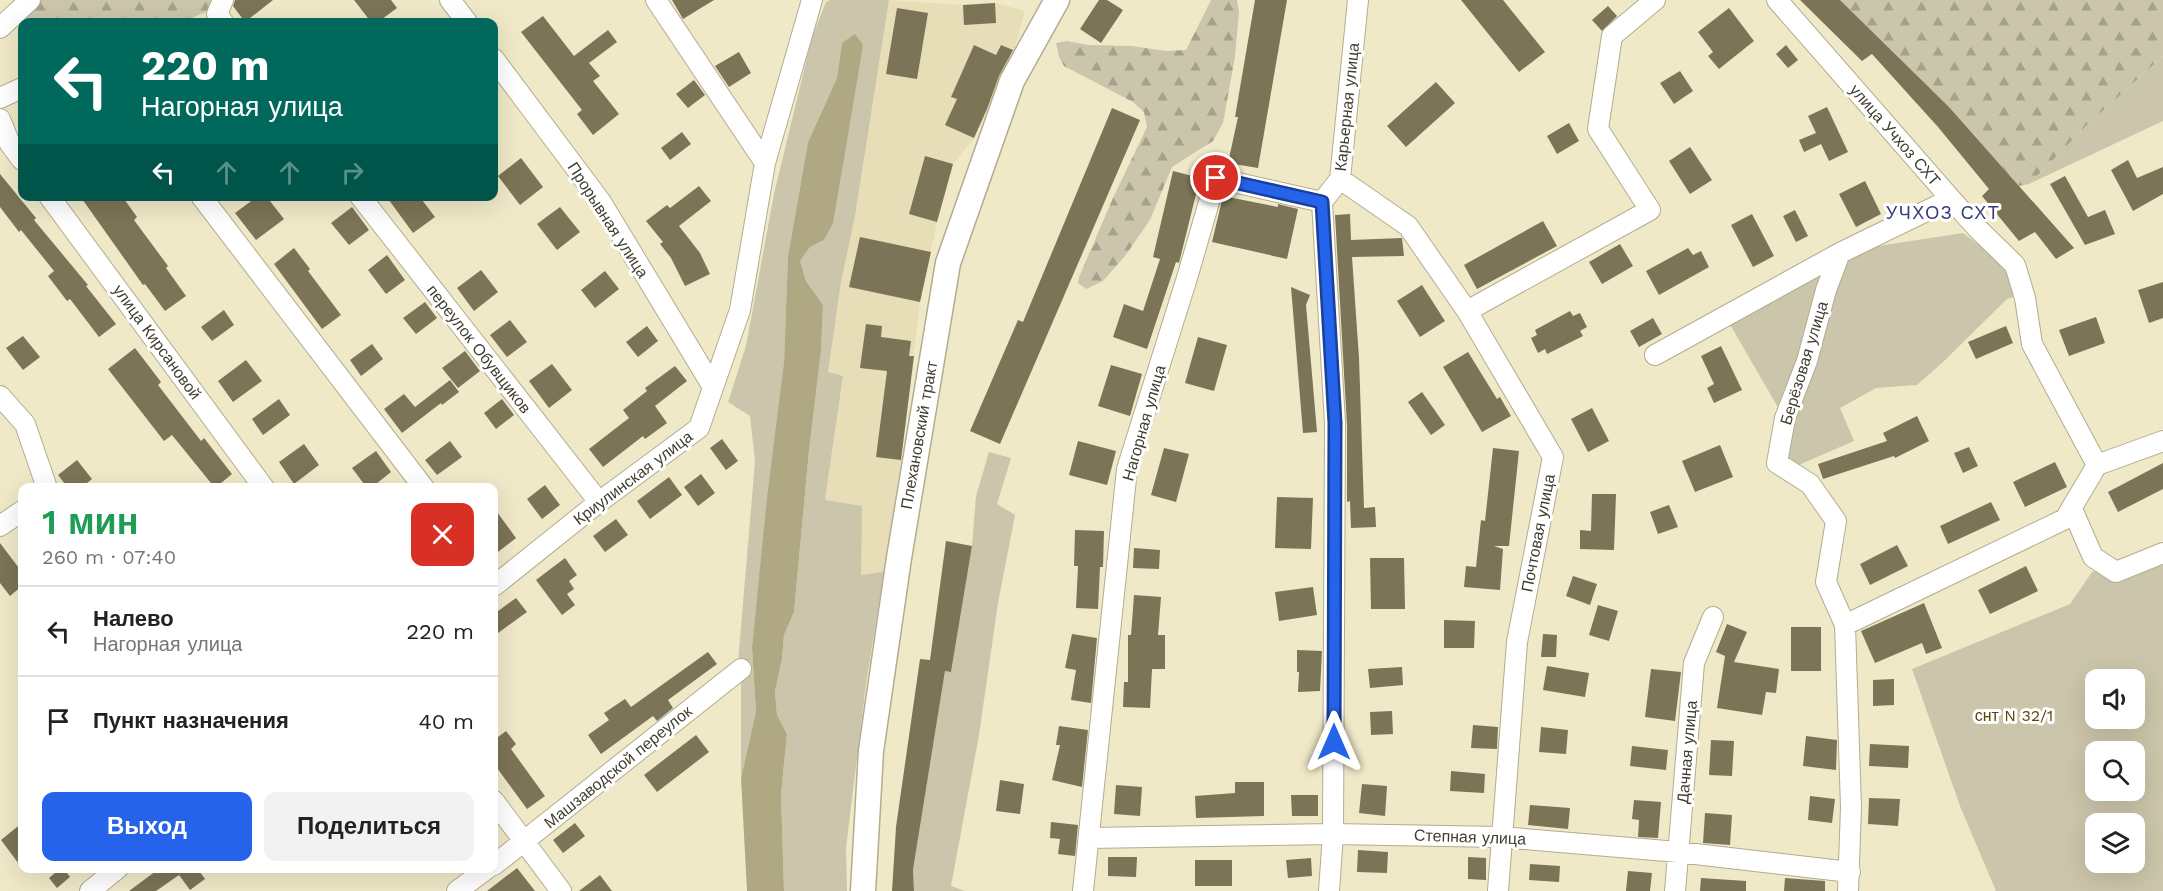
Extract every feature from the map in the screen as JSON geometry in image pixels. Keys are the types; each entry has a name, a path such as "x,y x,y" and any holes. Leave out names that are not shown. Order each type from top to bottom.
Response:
{"street":[{"path":"0,28 30,0"},
{"path":"220,18 217,14 223,0"},
{"path":"450,0 463,18"},
{"path":"656,0 765,163"},
{"name":"Криулинская улица","path":"498,580 699,428 740,310 765,163 812,0"},
{"name":"Плехановский тракт","path":"863,891 871,751 899,558 948,263 1012,81 1057,0"},
{"name":"Карьерная улица","path":"1322,202 1340,179 1358,0"},
{"path":"1467,311 1650,210 1598,129 1612,36 1656,0"},
{"name":"улица Учхоз СХТ","path":"1777,0 1976,227 2015,265 2025,298 2032,344 2097,465"},
{"name":"Прорывная улица","path":"498,64 601,202 713,387"},
{"path":"0,98 18,90"},
{"path":"0,119 10,144 18,155"},
{"name":"Нагорная улица","path":"1083,891 1127,469 1216,178 1322,202"},
{"name":"Почтовая улица","path":"1340,179 1408,226 1467,311 1553,457 1516,642 1498,891"},
{"path":"1655,355 1840,253 1951,199"},
{"name":"улица Кирсановой","path":"53,201 260,483"},
{"path":"205,201 420,483"},
{"name":"переулок Обувщиков","path":"364,201 599,502"},
{"path":"1322,202 1335,423 1333,834 1329,891"},
{"name":"Берёзовая улица","path":"1840,253 1826,290 1807,361 1785,418 1778,463 1810,484 1836,521 1826,582 1845,625 1851,807 1849,881"},
{"path":"0,396 25,424 45,483"},
{"path":"1845,625 2065,519 2097,465 2163,441"},
{"path":"2072,508 2094,557 2116,572 2163,553"},
{"path":"0,526 18,514"},
{"name":"Дачная улица","path":"1675,891 1694,663 1713,617"},
{"name":"Машзаводской переулок","path":"498,862 741,669"},
{"path":"498,807 561,891"},
{"name":"Степная улица","path":"1089,838 1333,834 1501,837 1678,852 1849,881"},
{"path":"90,891 112,873"},
{"path":"457,891 481,873"}],"shaded area":[{"path":"889,0 963,5 995,3 1025,11 1014,51 974,138 953,164 937,222 920,302 901,460 884,572 861,576 825,501 843,376 827,372 841,282 855,216"},
{"path":"855,34 863,45 833,223 824,240 810,247 800,261 806,281 823,305 821,351 794,612 784,635 782,659 775,691 777,715 787,734 781,794 784,891 747,891 741,778 756,712 752,648 784,362 788,256 808,142 837,78 842,43"}],"green space":[{"path":"40,0 214,0 210,10 192,18 26,18 28,10"},
{"path":"830,0 889,0 828,372 843,376 825,500 862,506 861,575 884,572 866,684 846,848 847,891 784,891 781,794 787,734 777,715 775,691 782,659 784,635 794,612 821,351 823,305 806,281 800,261 810,247 824,240 849,126 863,45 842,43 837,78 808,142 788,256 784,362 752,648 756,712 741,778 741,675 738,663 755,461 750,416 728,402 746,346 774,194 812,37 826,2"},
{"path":"1211,0 1237,0 1239,12 1235,57 1223,123 1213,141 1172,167 1150,220 1125,256 1103,281 1086,289 1078,283 1079,277 1147,127 1144,112 1133,102 1064,66 1056,43 1067,41 1088,45 1132,46 1166,51 1186,50"},
{"path":"1840,0 2163,0 2163,56 2087,125 2029,184 2019,186 1949,107"},
{"path":"2163,56 2163,121 2029,184 2087,125"},
{"path":"1963,233 2004,264 2017,296 2007,299 1917,385 1876,388 1840,408 1854,441 1794,467 1783,460 1845,251"},
{"path":"1815,271 1823,292 1780,411 1728,321"},
{"path":"989,452 1011,458 997,504 1015,515 998,603 979,735 951,886 965,891 914,891 913,870 945,671 951,672 972,546 976,496"},
{"name":"снт N 32/1","path":"2163,547 2163,891 1996,891 1960,806 1912,669 2070,604 2092,572 2118,565"}],"building":[{"path":"235,0 273,0 250,18 242,18 233,6"},
{"path":"354,0 391,0 397,8 383,18 368,18"},
{"path":"672,0 714,0 683,19"},
{"path":"1099,0 1107,0 1123,10 1101,43 1080,29"},
{"path":"1255,0 1287,0 1258,168 1228,163 1238,117 1235,117"},
{"path":"1461,0 1503,0 1545,52 1519,72"},
{"path":"1800,0 1840,0 1949,107 2074,248 2056,259 2035,232 2019,241 1982,196 1989,189 1938,127 1872,54 1862,61"},
{"path":"995,3 996,23 964,25 963,5"},
{"path":"1608,6 1617,16 1602,31 1592,20"},
{"path":"897,8 928,13 917,79 886,74"},
{"path":"1729,8 1754,41 1719,69 1708,56 1713,52 1698,32"},
{"path":"543,16 574,56 608,30 617,42 589,63 600,76 593,81 619,114 593,135 577,114 582,110 521,32"},
{"path":"974,45 996,55 1001,45 1013,50 999,76 974,138 945,125 957,99 951,97"},
{"path":"1786,45 1798,60 1788,68 1776,54"},
{"path":"739,52 751,73 729,87 715,66"},
{"path":"1680,71 1693,91 1674,104 1660,83"},
{"path":"694,80 705,95 688,108 676,94"},
{"path":"1436,82 1455,103 1406,147 1387,126"},
{"path":"1827,107 1848,152 1829,161 1821,144 1804,152 1799,140 1816,133 1808,116"},
{"path":"1112,108 1140,120 1000,444 970,431 1018,320 1023,322"},
{"path":"1569,123 1579,141 1557,154 1547,136"},
{"path":"682,132 691,144 670,160 661,148"},
{"path":"1690,147 1712,180 1690,194 1669,161"},
{"path":"925,156 953,164 937,222 909,214"},
{"path":"521,158 543,187 520,205 498,176"},
{"path":"2128,160 2137,178 2163,167 2163,194 2133,211 2111,170"},
{"path":"1173,171 1200,178 1179,263 1176,262 1147,349 1113,337 1124,304 1143,311 1160,259 1153,257"},
{"path":"0,174 18,196 18,201 22,201 36,218 34,220 88,285 86,286 116,324 99,337 70,299 67,301 48,276 54,271 0,207"},
{"path":"2065,176 2088,217 2105,210 2115,234 2085,245 2050,184"},
{"path":"1865,181 1881,214 1856,227 1839,194"},
{"path":"699,186 711,201 679,226 700,253 710,274 685,286 671,258 660,244 663,242 646,221 667,205 670,208"},
{"path":"1223,196 1298,209 1287,259 1212,242"},
{"path":"84,201 126,201 137,217 134,220 168,266 166,268 186,296 165,311 145,284 143,285"},
{"path":"251,201 270,201 284,219 256,240 235,213"},
{"path":"390,201 423,201 435,217 413,233"},
{"path":"352,207 369,230 349,245 331,223"},
{"path":"560,207 580,232 557,250 537,224"},
{"path":"1795,210 1808,236 1796,242 1783,216"},
{"path":"1350,214 1351,240 1402,238 1404,256 1352,257 1359,358 1364,508 1375,507 1376,527 1351,528 1350,501 1347,502 1347,426 1335,215"},
{"path":"1752,214 1774,256 1753,267 1731,225"},
{"path":"1543,221 1557,246 1477,289 1464,265"},
{"path":"860,237 931,252 920,302 849,287"},
{"path":"1620,244 1633,266 1602,284 1589,262"},
{"path":"294,248 341,315 322,329 274,264"},
{"path":"1688,248 1693,255 1701,251 1709,267 1659,295 1646,271"},
{"path":"387,255 405,280 386,294 368,270"},
{"path":"481,270 498,292 474,311 457,288"},
{"path":"605,271 619,289 595,308 581,290"},
{"path":"2163,282 2163,318 2149,323 2138,290"},
{"path":"1422,285 1445,321 1420,337 1397,301"},
{"path":"1291,287 1310,295 1306,305 1317,432 1303,433"},
{"path":"425,302 437,318 416,334 403,318"},
{"path":"224,310 234,325 212,341 201,327"},
{"path":"1570,311 1573,316 1580,313 1587,327 1580,331 1583,336 1547,354 1545,349 1538,353 1531,338 1537,335 1535,330"},
{"path":"2096,317 2105,343 2069,356 2059,330"},
{"path":"1653,318 1662,334 1639,347 1630,331"},
{"path":"510,320 527,342 507,357 490,335"},
{"path":"866,324 882,326 881,337 911,341 909,356 914,356 901,460 876,457 887,371 860,368"},
{"path":"647,326 658,341 638,357 626,342"},
{"path":"2006,326 2013,343 1976,359 1968,342"},
{"path":"23,336 40,357 23,370 6,348"},
{"path":"1198,337 1227,345 1214,391 1185,383"},
{"path":"372,344 383,359 361,376 350,360"},
{"path":"1721,346 1742,390 1714,403 1707,388 1714,384 1701,356"},
{"path":"135,348 161,382 158,385 201,441 204,438 232,474 221,483 211,483 172,435 164,441 108,369"},
{"path":"465,351 480,371 458,388 442,368"},
{"path":"1468,352 1497,399 1500,397 1511,416 1482,432 1443,367"},
{"path":"246,360 262,381 233,402 218,381"},
{"path":"552,364 572,390 549,408 529,381"},
{"path":"1111,365 1142,374 1130,416 1098,406"},
{"path":"675,366 687,381 655,406 667,423 645,439 643,436 603,467 589,449 629,418 623,410 647,391 645,388"},
{"path":"450,380 459,392 402,433 384,409 404,394 415,407"},
{"path":"1422,392 1445,425 1431,435 1408,402"},
{"path":"279,399 290,415 263,435 252,419"},
{"path":"502,399 514,415 496,429 484,413"},
{"path":"1592,408 1609,441 1588,452 1571,419"},
{"path":"1917,416 1929,441 1895,458 1894,456 1823,479 1818,464 1887,441 1883,433"},
{"path":"722,439 738,461 726,470 710,448"},
{"path":"450,441 462,457 437,475 425,460"},
{"path":"1078,441 1116,451 1107,485 1069,475"},
{"path":"304,444 319,465 293,483 279,462"},
{"path":"1720,445 1733,477 1695,492 1682,461"},
{"path":"1969,447 1978,466 1963,473 1954,453"},
{"path":"1164,448 1189,454 1176,502 1151,495"},
{"path":"1493,448 1519,451 1509,546 1494,546 1503,549 1500,590 1464,587 1466,566 1476,567 1481,520 1485,521"},
{"path":"376,451 391,472 377,483 363,483 352,468"},
{"path":"77,460 92,479 87,483 64,483 58,475"},
{"path":"2055,462 2067,487 2025,507 2013,482"},
{"path":"2163,463 2163,489 2118,512 2108,492"},
{"path":"701,474 715,493 698,506 684,487"},
{"path":"669,477 682,495 650,519 637,501"},
{"path":"545,485 560,505 542,519 527,499"},
{"path":"1592,494 1616,494 1614,550 1580,549 1580,530 1591,531"},
{"path":"1277,497 1313,498 1311,549 1275,548"},
{"path":"1991,502 2000,520 1948,544 1940,526"},
{"path":"1669,505 1678,527 1658,534 1650,512"},
{"path":"498,513 516,538 498,552"},
{"path":"616,519 628,535 605,552 593,536"},
{"path":"1075,530 1104,531 1098,609 1076,608 1078,566 1074,566"},
{"path":"946,541 972,546 951,672 945,671 913,870 914,891 892,891 896,827 920,659 930,660"},
{"path":"0,543 18,567 18,589 10,596 0,583"},
{"path":"1897,545 1908,566 1870,585 1860,564"},
{"path":"1134,548 1160,550 1159,569 1133,568"},
{"path":"565,558 577,575 569,581 574,589 567,594 575,605 562,615 536,580"},
{"path":"1370,558 1404,558 1405,609 1371,609"},
{"path":"2026,566 2038,591 1990,614 1978,590"},
{"path":"1573,576 1597,584 1590,605 1566,596"},
{"path":"1313,587 1317,615 1279,621 1275,592"},
{"path":"1134,595 1161,597 1158,635 1165,635 1165,669 1152,669 1150,708 1123,707 1124,682 1128,682 1128,635 1131,635"},
{"path":"516,598 527,612 498,633 498,611"},
{"path":"1924,603 1942,648 1926,654 1922,643 1875,663 1861,631"},
{"path":"1598,605 1618,611 1609,641 1589,635"},
{"path":"1444,620 1475,621 1474,648 1444,648"},
{"path":"1727,624 1747,632 1734,662 1779,669 1776,693 1766,692 1762,715 1717,708 1725,656 1716,652"},
{"path":"1791,627 1821,627 1821,671 1791,671"},
{"path":"1072,634 1097,638 1091,703 1071,700 1076,670 1065,668"},
{"path":"1543,634 1557,635 1556,657 1541,657"},
{"path":"1297,650 1322,651 1320,691 1298,692"},
{"path":"708,652 717,664 668,700 673,708 657,721 653,716 601,754 588,735 609,720 604,713 625,699 631,707"},
{"path":"1547,666 1589,673 1585,697 1543,690"},
{"path":"1402,667 1403,685 1370,688 1368,669"},
{"path":"1651,669 1681,672 1675,721 1645,717"},
{"path":"1894,679 1894,705 1873,706 1873,680"},
{"path":"1392,711 1393,734 1371,735 1370,712"},
{"path":"1473,725 1498,727 1497,749 1471,748"},
{"path":"1059,726 1088,730 1082,787 1052,780 1060,745 1056,745"},
{"path":"1541,727 1568,730 1566,754 1539,752"},
{"path":"506,731 516,744 511,749 545,796 527,809 498,769 498,737"},
{"path":"696,735 709,752 657,792 644,775"},
{"path":"1806,736 1837,740 1836,770 1803,766"},
{"path":"1711,740 1734,741 1732,776 1709,775"},
{"path":"1870,744 1909,746 1908,768 1869,766"},
{"path":"1632,746 1668,750 1666,770 1630,766"},
{"path":"1451,771 1485,774 1484,793 1450,791"},
{"path":"1000,780 1024,784 1020,814 996,811"},
{"path":"1235,782 1264,782 1264,816 1196,818 1195,796 1235,793"},
{"path":"1362,784 1387,786 1385,816 1359,813"},
{"path":"1116,785 1142,787 1140,816 1114,814"},
{"path":"1291,795 1318,795 1318,816 1292,816"},
{"path":"1810,796 1835,799 1832,823 1808,820"},
{"path":"1869,798 1900,799 1898,826 1868,824"},
{"path":"1634,800 1661,802 1658,838 1638,837 1639,820 1632,819"},
{"path":"1530,805 1570,808 1568,829 1528,825"},
{"path":"1705,813 1732,815 1730,845 1703,843"},
{"path":"1051,822 1078,825 1075,856 1058,854 1060,839 1050,838"},
{"path":"575,823 585,836 563,853 553,840"},
{"path":"18,826 18,863 1,840"},
{"path":"1358,850 1388,852 1387,873 1357,872"},
{"path":"1108,857 1137,857 1136,877 1108,876"},
{"path":"1468,857 1486,858 1486,880 1468,879"},
{"path":"1311,858 1312,876 1288,878 1286,860"},
{"path":"1195,860 1232,860 1232,886 1195,886"},
{"path":"1530,864 1560,866 1559,882 1529,880"},
{"path":"517,868 535,891 487,891"},
{"path":"1628,871 1652,873 1650,891 1626,891"},
{"path":"55,873 67,873 70,877 57,888 49,878"},
{"path":"153,873 201,873 205,879 190,890 179,875 156,891 129,891"},
{"path":"600,875 612,891 579,891"},
{"path":"1701,878 1746,881 1746,891 1700,891"},
{"path":"1785,878 1825,881 1825,891 1784,891"}],"district":[{"name":"УЧХОЗ СХТ","path":"1943,212"}],"route":[{"path":"1216,178 1322,202 1335,423 1334,742"}]}
